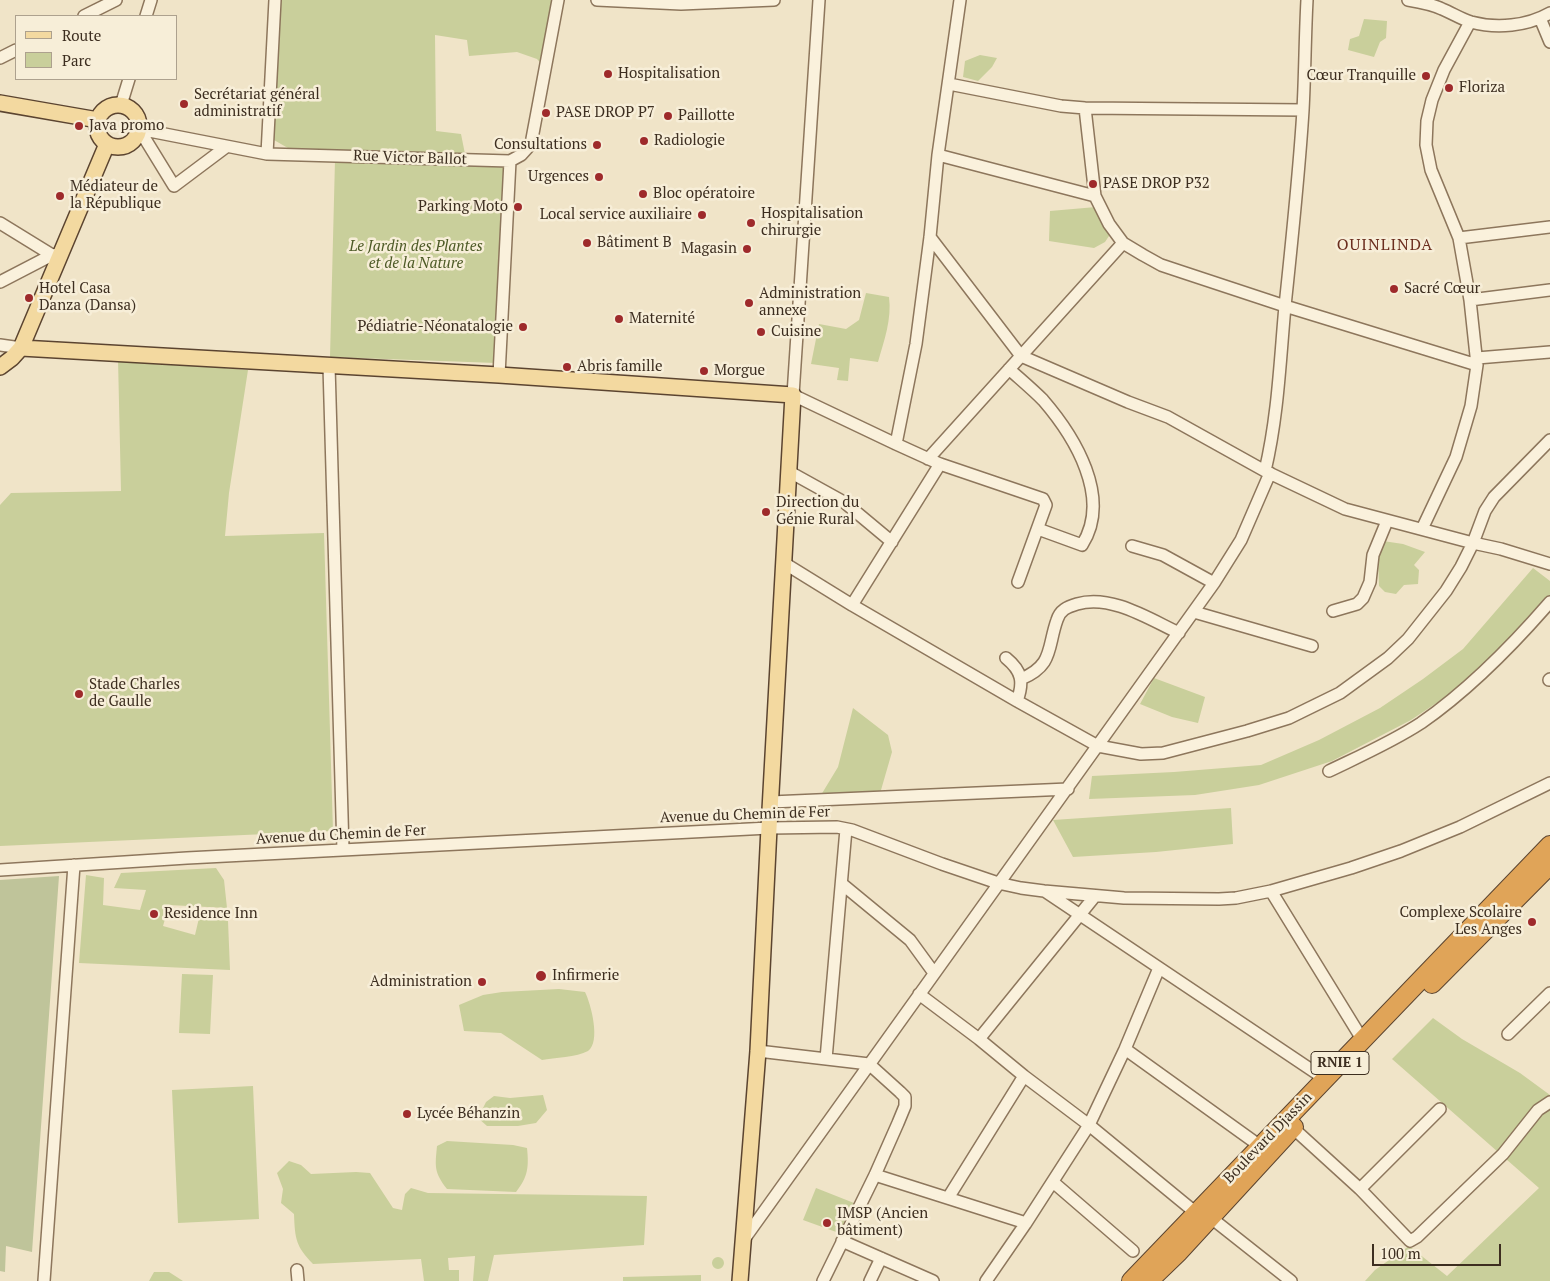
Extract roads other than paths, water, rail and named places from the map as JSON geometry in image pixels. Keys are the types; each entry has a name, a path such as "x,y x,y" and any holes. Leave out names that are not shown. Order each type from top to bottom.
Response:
{"highway":[{"name":"Boulevard Djassin","path":"1149,1281 1179,1252 1203,1215 1260,1146 1550,845"},
{"name":"Boulevard Djassin","path":"1131,1281 1293,1128 1550,865"}],"main road":[{"path":"0,103 98,120"},
{"path":"121,105 134,112 138,128 135,138 127,144 117,147 107,144 102,140 98,134 97,127 98,120 106,108 121,105"},
{"path":"0,367 21,348 57,255 107,144"},
{"path":"21,348 499,375 793,395 758,1051 745,1238 740,1281"}],"street":[{"path":"86,15 116,0"},
{"path":"146,15 151,0"},
{"path":"267,154 275,0"},
{"path":"499,375 510,162 526,150 533,134 558,0"},
{"path":"597,0 681,4 774,0"},
{"path":"819,0 793,395 940,464 1043,499 1046,505 1018,582"},
{"path":"896,444 916,344 930,237 938,155 960,0"},
{"path":"745,1238 1194,612 1241,540 1268,472 1279,390 1303,110 1307,0"},
{"path":"1408,0 1440,8 1470,22 1503,25 1530,22 1547,15 1550,42"},
{"path":"1422,529 1456,457 1471,406 1477,362 1470,300 1459,238 1431,170 1426,145 1427,121 1432,100 1444,70 1470,22"},
{"path":"0,58 15,50"},
{"path":"121,105 129,80"},
{"path":"949,84 1061,106 1085,108 1303,110"},
{"path":"1085,108 1095,196 1109,224 1123,243 1143,255 1161,264 1285,306 1477,362 1550,352"},
{"path":"138,128 174,186 226,147"},
{"name":"Rue Victor Ballot","path":"138,128 267,154 510,162"},
{"path":"938,155 1095,196"},
{"path":"0,223 57,255"},
{"path":"1459,238 1550,227"},
{"path":"930,237 1021,356 1168,417 1268,472 1345,509 1501,549 1550,564"},
{"path":"928,458 1123,243"},
{"path":"0,282 57,255"},
{"path":"1470,300 1550,290"},
{"path":"0,345 21,348"},
{"path":"329,366 343,850"},
{"path":"1009,369 1042,400 1058,419 1083,464 1093,497 1094,515 1092,524 1082,545 1038,529"},
{"path":"784,563 852,605 1098,746 1141,754 1162,753 1289,718 1340,693 1388,658 1408,639 1446,591 1461,567 1473,543 1485,511 1494,497 1550,440"},
{"path":"852,605 940,464"},
{"path":"788,471 844,502 892,542"},
{"path":"1333,611 1357,604 1364,598 1370,582 1373,555 1387,521"},
{"path":"1132,546 1162,555 1214,583"},
{"path":"1021,679 1033,674 1043,664 1050,650 1057,620 1061,612 1067,607 1094,602 1108,604 1139,614 1179,633"},
{"path":"1330,771 1393,740 1460,694 1494,663 1550,602"},
{"path":"1194,612 1312,646"},
{"path":"1006,658 1015,667 1021,679 1017,701"},
{"name":"Avenue du Chemin de Fer","path":"0,870 769,828 838,827 998,883 1044,891 1095,896 1151,900 1219,899 1236,898 1271,891 1401,852 1460,827 1550,782"},
{"path":"771,802 1068,789"},
{"path":"826,1059 846,829"},
{"path":"44,1281 74,865"},
{"path":"842,884 910,940 934,973"},
{"path":"1044,891 1324,1079"},
{"path":"1271,891 1362,1039"},
{"path":"979,1039 1095,896"},
{"path":"986,1281 1089,1125 1125,1049 1159,968"},
{"path":"1508,1034 1550,992"},
{"path":"919,994 1291,1281"},
{"path":"1125,1049 1260,1146"},
{"path":"758,1051 869,1064 905,1097 905,1106 875,1175 823,1281"},
{"path":"948,1198 1024,1076"},
{"path":"1293,1128 1360,1189 1410,1241 1417,1237 1503,1154 1538,1110 1550,1102"},
{"path":"1360,1189 1440,1109"},
{"path":"875,1175 1026,1223"},
{"path":"1053,1182 1133,1251"},
{"path":"842,1241 933,1281"},
{"path":"870,1281 881,1258"}],"place":[{"name":"Hospitalisation","path":"608,74"},
{"name":"Cœur Tranquille","path":"1426,76"},
{"name":"Floriza","path":"1449,88"},
{"name":"Secrétariat général administratif","path":"184,104"},
{"name":"PASE DROP P7","path":"546,113"},
{"name":"Paillotte","path":"668,116"},
{"name":"Java promo","path":"79,126"},
{"name":"Radiologie","path":"644,141"},
{"name":"Consultations","path":"597,145"},
{"name":"Urgences","path":"599,177"},
{"name":"PASE DROP P32","path":"1093,184"},
{"name":"Bloc opératoire","path":"643,194"},
{"name":"Médiateur de la République","path":"60,196"},
{"name":"Parking Moto","path":"518,207"},
{"name":"Local service auxiliaire","path":"702,215"},
{"name":"Hospitalisation chirurgie","path":"751,223"},
{"name":"Bâtiment B","path":"587,243"},
{"name":"Magasin","path":"747,249"},
{"name":"Sacré Cœur","path":"1394,289"},
{"name":"Hotel Casa Danza (Dansa)","path":"29,298"},
{"name":"Administration annexe","path":"749,303"},
{"name":"Maternité","path":"619,319"},
{"name":"Pédiatrie-Néonatalogie","path":"523,327"},
{"name":"Cuisine","path":"761,332"},
{"name":"Abris famille","path":"567,367"},
{"name":"Morgue","path":"704,371"},
{"name":"Direction du Génie Rural","path":"766,512"},
{"name":"Stade Charles de Gaulle","path":"79,694"},
{"name":"Residence Inn","path":"154,914"},
{"name":"Complexe Scolaire Les Anges","path":"1532,922"},
{"name":"Infirmerie","path":"541,976"},
{"name":"Administration","path":"482,982"},
{"name":"Lycée Béhanzin","path":"407,1114"},
{"name":"IMSP (Ancien bâtiment)","path":"827,1223"}],"district":[{"name":"OUINLINDA","path":"1385,245"}],"park label":[{"name":"Le Jardin des Plantes et de la Nature","path":"416,256"}]}
